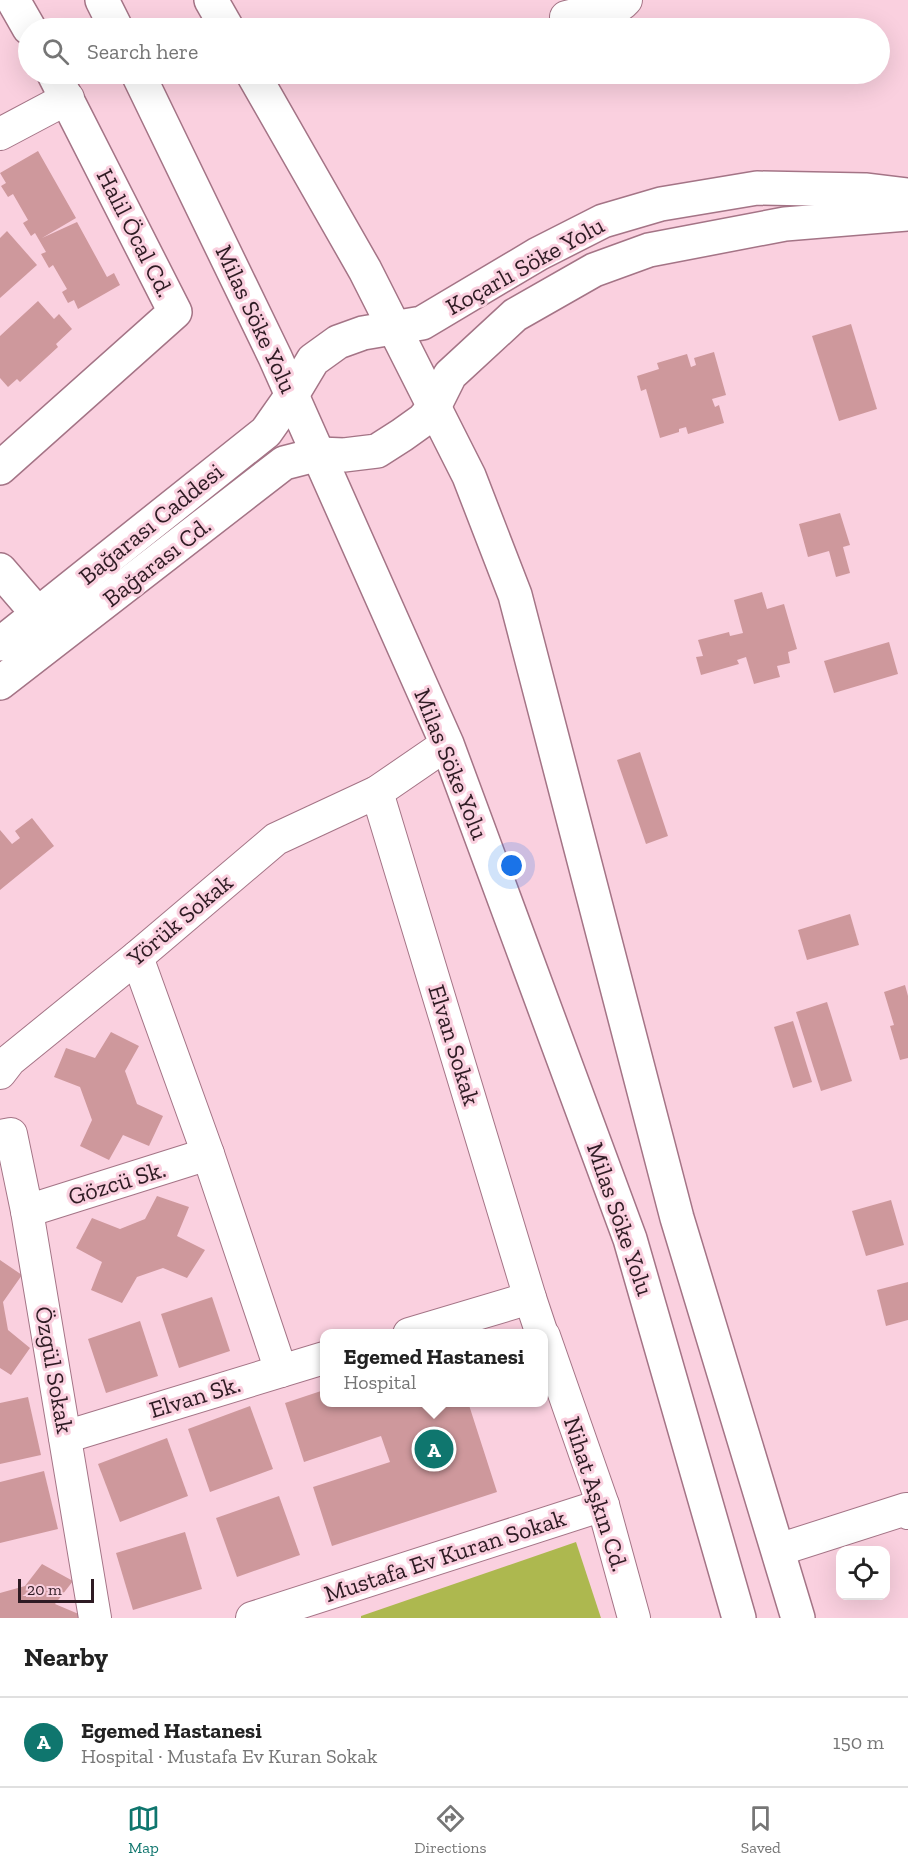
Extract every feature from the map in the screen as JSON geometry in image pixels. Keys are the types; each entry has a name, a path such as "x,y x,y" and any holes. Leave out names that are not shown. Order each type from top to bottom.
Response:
{"main road":[{"path":"13,0 23,18"},
{"path":"102,0 111,18"},
{"path":"211,0 221,18"},
{"name":"Milas Söke Yolu","path":"143,84 292,395 447,744 630,1239 739,1618"},
{"path":"259,84 365,270 469,476 515,595 677,1218 798,1618"},
{"name":"Halil Öcal Cd.","path":"0,468 175,312 61,86"},
{"name":"Koçarlı Söke Yolu","path":"394,327 422,323 538,254 603,221 661,204 757,188 865,190 908,195"},
{"name":"Koçarlı Söke Yolu","path":"434,407 450,375 515,315 594,270 649,250 785,224 908,214"},
{"path":"292,395 313,360 338,342 363,333 394,327"},
{"name":"Bağarası Caddesi","path":"0,644 266,432 292,395"},
{"path":"319,454 344,455 377,451 423,420 434,407"},
{"name":"Bağarası Cd.","path":"0,683 284,463 319,454"},
{"path":"0,570 38,614"}],"street":[{"path":"566,17 622,4 626,0"},
{"path":"0,134 61,86"},
{"name":"Yörük Sokak","path":"0,1072 10,1060 137,957 276,839 377,792 447,744"},
{"name":"Elvan Sokak","path":"377,792 530,1298"},
{"path":"137,957 208,1155 281,1371"},
{"name":"Özgül Sokak","path":"0,1136 10,1134 27,1211 95,1618"},
{"name":"Gözcü Sk.","path":"27,1211 208,1155"},
{"path":"426,1329 530,1298"},
{"name":"Nihat Aşkın Cd.","path":"530,1298 541,1329"},
{"name":"Nihat Aşkın Cd.","path":"548,1349 603,1505 634,1618"},
{"name":"Elvan Sk.","path":"65,1437 320,1359"},
{"name":"Mustafa Ev Kuran Sokak","path":"252,1618 333,1605 603,1505"},
{"path":"778,1550 906,1509 908,1514"}],"green space":[{"path":"576,1542 601,1618 361,1618 361,1616"}],"building":[{"path":"38,151 76,218 42,238 77,222 107,277 114,273 120,285 78,309 74,300 68,303 62,292 67,289 53,265 49,268 41,254 46,252 35,233 31,236 23,223 28,220 13,194 8,197 1,186 6,183 0,173"},
{"path":"7,231 37,265 0,298 0,238"},
{"path":"38,301 54,319 59,314 72,329 56,344 58,347 20,382 17,379 8,387 0,378 0,336"},
{"path":"851,324 877,409 839,421 812,336"},
{"path":"714,352 726,395 712,399 715,407 719,405 724,423 688,434 686,427 679,429 679,432 660,438 646,389 641,391 637,376 659,369 657,363 687,354 691,367 696,365 694,358"},
{"path":"840,513 850,545 843,547 850,573 836,577 829,551 808,557 799,524"},
{"path":"762,592 767,609 784,604 797,649 788,652 790,663 777,666 780,677 754,684 746,657 737,660 739,664 701,675 696,657 703,656 698,640 729,632 730,636 743,633 734,600"},
{"path":"889,642 898,674 834,693 824,661"},
{"path":"640,752 668,836 646,844 617,760"},
{"path":"32,818 54,846 0,890 0,830 12,844 20,838 15,831"},
{"path":"850,914 859,945 807,960 798,930"},
{"path":"905,985 908,996 908,1058 900,1060 890,1026 894,1025 884,992"},
{"path":"827,1002 852,1081 821,1091 796,1012"},
{"path":"793,1021 812,1082 793,1088 774,1027"},
{"path":"111,1032 139,1046 125,1071 137,1104 163,1116 149,1146 123,1135 109,1160 80,1146 92,1120 80,1087 54,1077 66,1048 95,1058"},
{"path":"157,1196 189,1207 177,1236 205,1250 187,1278 163,1268 137,1277 122,1303 91,1290 102,1262 76,1248 92,1218 120,1229 145,1219"},
{"path":"891,1200 904,1245 866,1256 852,1211"},
{"path":"0,1260 22,1275 3,1302 8,1330 30,1348 11,1375 0,1368"},
{"path":"908,1282 908,1320 886,1326 877,1290"},
{"path":"212,1297 230,1351 179,1368 161,1314"},
{"path":"140,1321 158,1376 106,1393 88,1339"},
{"path":"320,1391 320,1407 470,1407 497,1492 332,1546 313,1487 390,1462 381,1436 304,1462 285,1403"},
{"path":"28,1397 41,1455 0,1464 0,1403"},
{"path":"250,1406 273,1469 210,1492 188,1429"},
{"path":"167,1438 188,1496 120,1522 98,1464"},
{"path":"44,1471 58,1529 0,1543 0,1482"},
{"path":"279,1496 300,1555 237,1577 216,1518"},
{"path":"185,1532 202,1589 133,1610 116,1553"},
{"path":"42,1564 73,1581 55,1604 81,1615 79,1618 0,1618 0,1593 25,1586"}],"place":[{"name":"Egemed Hastanesi","path":"434,1449"}]}
